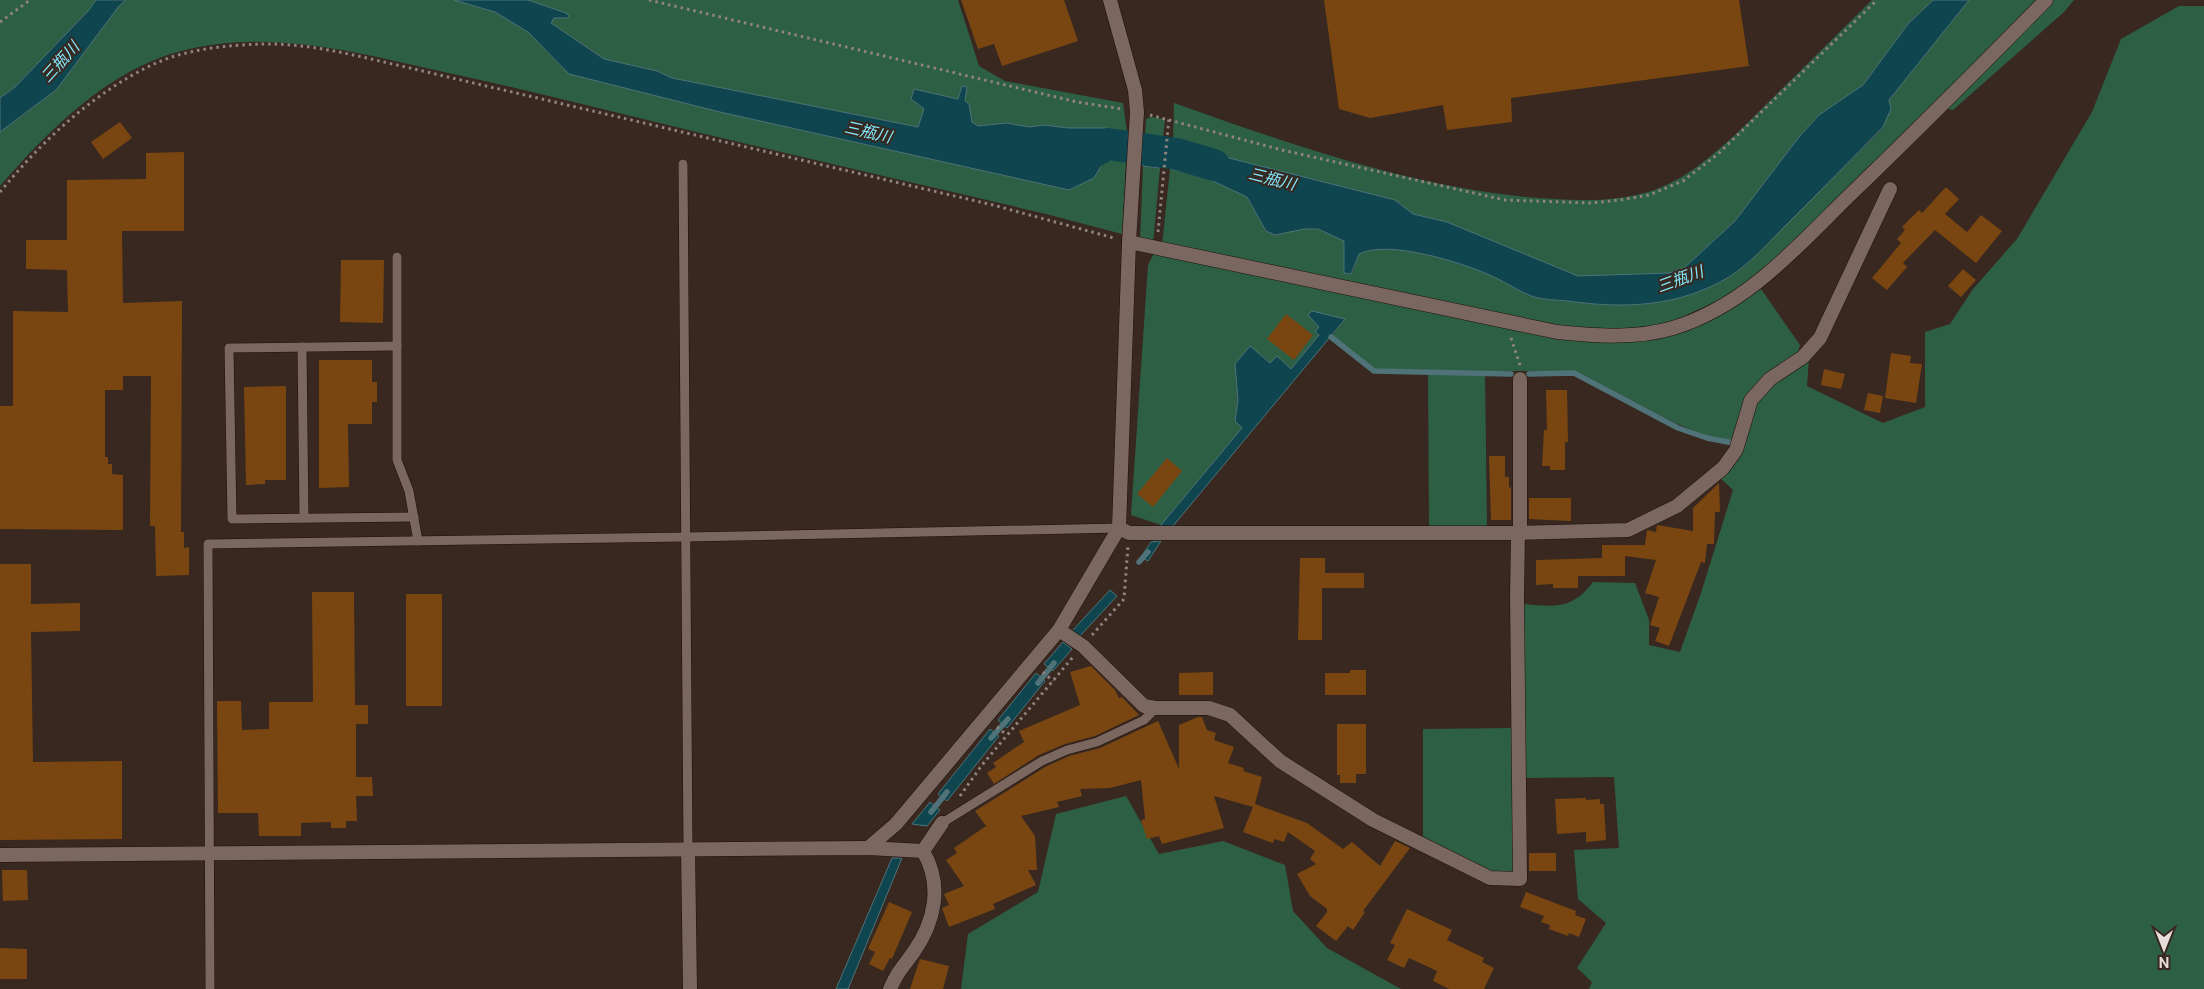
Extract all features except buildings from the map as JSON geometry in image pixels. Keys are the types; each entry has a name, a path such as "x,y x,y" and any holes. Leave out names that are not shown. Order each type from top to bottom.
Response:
{"street":[{"path":"868,848 896,824 1062,633 1124,530 1129,242 1137,116 1135,90 1110,0"},
{"path":"1129,242 1504,322 1594,336 1631,335 1673,328 1723,306 1756,286 1891,156 2046,0"},
{"path":"1124,530 1518,533 1628,530 1677,506 1723,468 1736,450 1751,400 1770,379 1803,357 1820,338 1890,189"},
{"path":"1062,633 1081,645 1144,706 1156,708 1209,708 1230,716 1280,761 1373,820 1490,878 1520,879 1517,597 1518,533 1520,528 1520,378"},
{"path":"923,851 942,823"},
{"path":"0,855 868,848 923,851"},
{"path":"688,849 690,989"},
{"path":"890,989 898,969 912,954 926,930 935,900 931,866 923,851"}],"lane":[{"path":"683,164 688,537 688,849"},
{"path":"397,256 397,460 409,491 418,541"},
{"path":"397,346 229,348 232,518 414,517"},
{"path":"302,347 304,518"},
{"path":"210,989 208,544 1124,530"},
{"path":"942,823 1042,761 1067,750 1097,742 1144,720 1156,708"}],"path":[{"path":"0,22 30,0"},
{"path":"649,0 1137,116 1169,118 1282,150 1505,200 1591,203 1649,195 1683,181 1718,154 1877,0"},
{"path":"0,192 24,163 70,120 128,77 156,63 192,52 263,44 334,51 397,65 993,206 1129,242"},
{"path":"1156,249 1169,118"},
{"path":"1504,322 1520,361 1520,378"},
{"path":"960,797 982,764 1006,735 1081,645 1124,599 1124,530"},
{"path":"992,724 1006,735"}],"green space":[{"path":"0,0 96,0 89,10 15,87 0,98"},
{"path":"126,0 454,0 495,12 528,32 569,74 720,112 1069,190 1094,178 1104,161 1126,160 1122,234 1046,214 484,81 372,56 309,45 277,42 213,45 181,51 154,60 129,72 105,87 60,124 0,186 0,132 56,90 119,6"},
{"path":"528,0 958,0 979,66 1005,81 1123,103 1127,132 1107,128 1068,128 1045,125 1029,127 1006,123 978,126 972,122 962,86 959,99 911,99 924,109 918,127 672,78 657,71 604,59 551,23 554,18 566,13"},
{"path":"1872,0 1933,0 1908,24 1863,85 1819,115 1799,137 1735,221 1684,268 1669,273 1578,276 1447,222 1413,214 1395,200 1229,158 1173,140 1174,103 1313,150 1408,177 1457,187 1505,195 1566,200 1601,200 1637,195 1660,188 1684,176 1715,152 1735,135"},
{"path":"1969,0 2074,0 2064,12 1953,110 1936,107 1743,289 1667,324 1617,330 1568,327 1162,245 1170,169 1200,175 1247,197 1266,231 1274,235 1304,228 1318,229 1345,241 1344,273 1352,274 1359,254 1372,250 1389,249 1446,259 1494,276 1529,295 1542,299 1630,305 1671,300 1691,295 1729,277 1744,266 1883,128 1889,100"},
{"path":"2179,6 2204,6 2204,989 1589,989 1592,982 1577,968 1606,923 1578,899 1574,850 1619,848 1614,777 1523,778 1521,610 1525,604 1545,606 1571,602 1586,591 1593,582 1635,583 1649,620 1649,645 1680,652 1701,593 1733,490 1720,478 1752,410 1762,394 1809,358 1807,386 1883,423 1925,407 1925,332 1950,324 1973,289 2017,239 2092,112 2121,39"},
{"path":"1151,117 1165,119 1163,139 1145,135 1146,119"},
{"path":"1143,166 1160,168 1153,244 1140,241"},
{"path":"1154,253 1512,329 1644,337 1761,289 1800,345 1797,355 1768,376 1736,441 1710,437 1675,423 1575,371 1485,371 1487,529 1429,529 1428,370 1375,369 1332,336 1345,319 1319,327 1319,335 1291,369 1270,363 1235,364 1238,400 1235,421 1242,428 1161,525 1131,515 1148,265"},
{"path":"1515,728 1517,873 1497,876 1423,842 1423,729"},
{"path":"1126,796 1159,854 1223,841 1285,865 1293,911 1327,948 1401,989 961,989 968,934 1038,892 1056,814"}],"water":[{"path":"96,0 126,0 119,6 56,90 0,132 0,98 15,87 89,10"},
{"path":"454,0 528,0 566,13 569,16 567,18 554,18 551,23 604,59 657,71 672,78 918,127 924,109 911,99 914,89 958,99 962,86 967,87 965,101 969,104 972,122 978,126 1006,123 1029,127 1045,125 1068,128 1107,128 1127,132 1126,160 1104,161 1094,178 1069,190 720,112 569,74 528,32 495,12"},
{"path":"1933,0 1969,0 1889,100 1891,109 1883,127 1744,266 1710,287 1691,295 1671,300 1630,305 1610,305 1538,298 1464,265 1426,255 1389,249 1372,250 1359,254 1351,274 1344,273 1344,241 1318,229 1304,229 1275,235 1266,231 1247,197 1200,175 1170,169 1173,140 1229,158 1395,200 1413,214 1447,222 1578,276 1669,273 1684,268 1735,221 1799,137 1819,115 1863,85 1908,24"},
{"path":"1145,135 1163,139 1160,168 1143,166"},
{"path":"1312,311 1345,319 1168,532 1161,525 1242,428 1235,421 1238,400 1235,364 1250,346 1270,363 1277,356 1291,369 1319,335 1315,332 1319,327 1308,315"},
{"path":"1161,541 1148,561 1141,557 1151,542"},
{"path":"1110,590 1117,596 1079,637 1072,631"},
{"path":"1063,642 1072,649 1053,671 1044,664"},
{"path":"1036,673 1045,681 1007,728 998,720"},
{"path":"990,729 999,736 947,801 938,794"},
{"path":"930,802 940,810 927,826 912,824"},
{"path":"892,858 902,858 848,989 836,989"}],"waterway":[{"name":"三瓶川","path":"1086,156 1108,144 1177,154 1214,165"},
{"path":"1331,337 1374,371 1511,374"},
{"path":"1529,374 1574,373 1678,428 1707,438 1733,443"},
{"path":"1139,562 1148,552"},
{"path":"1038,683 1054,663"},
{"path":"991,738 1008,719"},
{"path":"931,812 947,792"}]}
